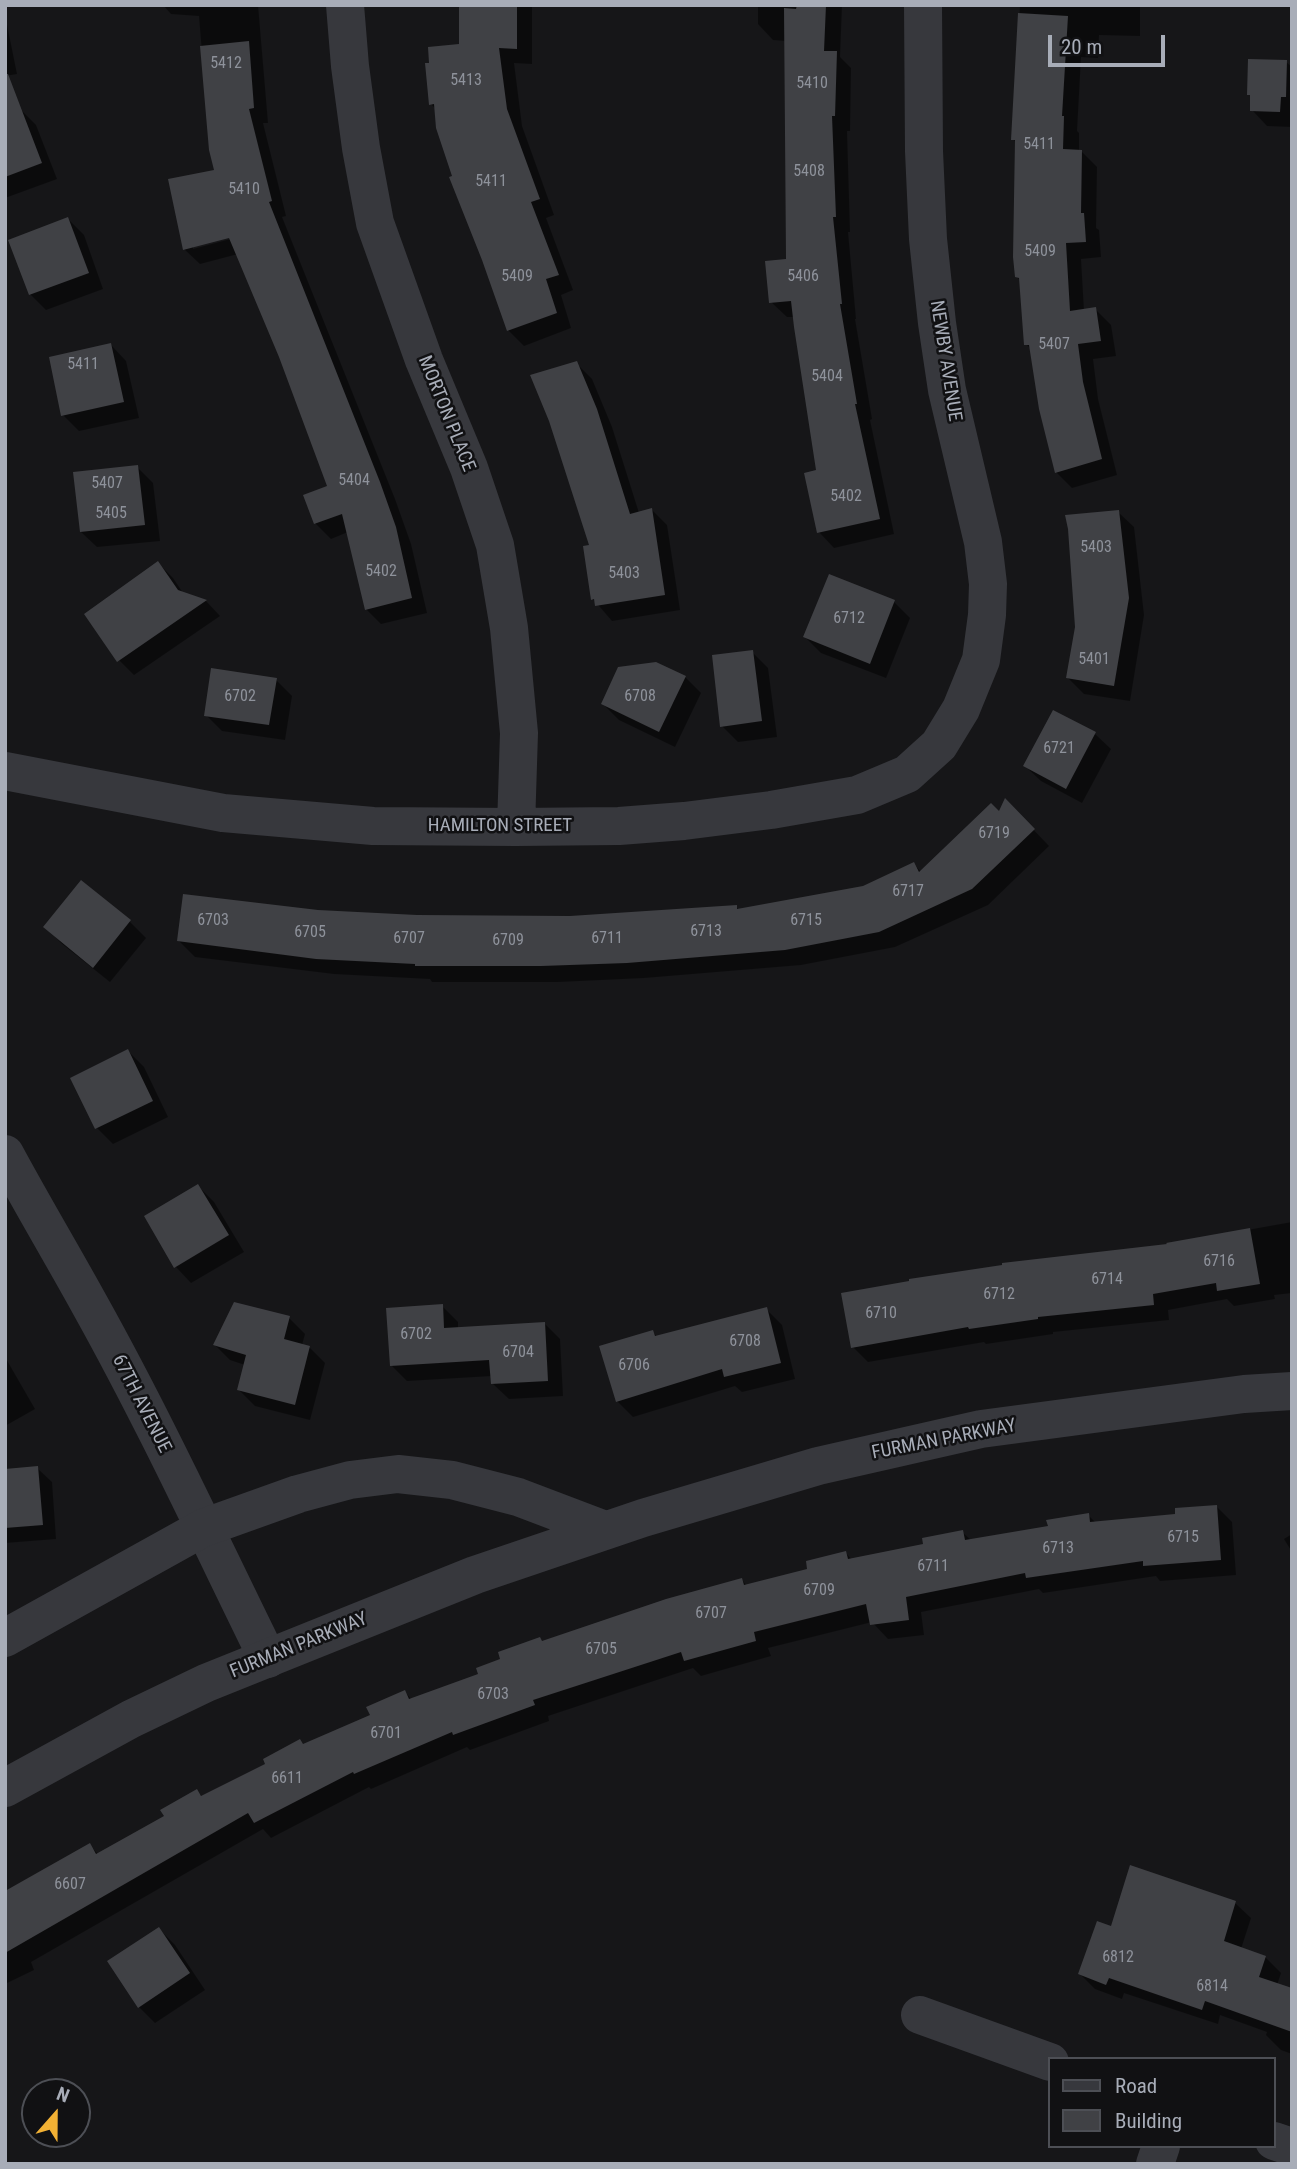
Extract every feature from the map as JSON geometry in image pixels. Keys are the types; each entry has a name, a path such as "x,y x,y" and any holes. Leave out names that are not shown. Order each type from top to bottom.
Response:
{"street":[{"name":"MORTON PLACE","path":"345,5 357,121 375,223 399,294 469,468 495,545 509,628 519,733 516,827"},
{"name":"NEWBY AVENUE","path":"923,5 924,151 928,239 937,323 947,390 983,542 988,584 981,660 961,709"},
{"name":"HAMILTON STREET","path":"5,771 223,813 373,826 619,826 771,810 857,795 907,774 939,745 961,709"},
{"name":"67TH AVENUE","path":"5,1154 152,1423 268,1659"},
{"name":"FURMAN PARKWAY","path":"5,1788 131,1719 205,1683 475,1575 605,1530 818,1466 981,1429 1244,1394 1292,1391"},
{"path":"5,1638 204,1528 298,1494 350,1480 398,1475 452,1480 518,1497 605,1530"},
{"path":"920,2015 1048,2061"}],"building":[{"path":"459,5 517,5 517,49 499,48 507,109 540,199 531,202 559,275 546,279 557,313 507,331 449,177 452,176 436,128 434,104 429,105 425,63 429,63 428,47 459,44"},
{"path":"797,5 826,5 824,51 837,51 835,116 832,116 836,217 833,217 840,304 855,404 880,519 817,533 804,473 816,470 791,301 769,303 765,261 786,259 784,8 796,9"},
{"path":"1018,13 1068,16 1062,116 1063,149 1082,150 1081,213 1084,213 1086,242 1066,243 1070,311 1096,307 1101,341 1078,344 1083,382 1102,459 1055,473 1039,409 1029,345 1024,345 1019,278 1015,277 1013,257 1015,140 1011,140"},
{"path":"249,41 254,108 249,109 272,201 269,202 380,482 396,527 412,598 365,610 342,514 314,524 303,495 327,486 279,357 229,238 183,250 168,179 214,170 209,150 200,46"},
{"path":"1248,59 1287,60 1286,97 1281,97 1280,112 1250,111 1250,95 1247,95"},
{"path":"5,74 8,74 42,163 5,177"},
{"path":"68,217 89,273 29,295 8,240"},
{"path":"111,343 124,402 61,416 49,357"},
{"path":"577,361 597,409 630,514 652,508 665,595 595,606 594,599 591,600 583,546 589,545 549,421 530,375"},
{"path":"138,465 145,525 80,532 73,472"},
{"path":"1119,510 1129,598 1114,686 1066,678 1075,627 1065,515"},
{"path":"158,561 178,590 207,600 117,662 84,614"},
{"path":"829,574 895,600 870,664 803,637"},
{"path":"753,650 762,721 720,727 712,655"},
{"path":"656,662 686,676 659,732 601,704 618,667"},
{"path":"211,668 277,678 269,725 204,716"},
{"path":"1053,710 1096,732 1066,789 1023,766"},
{"path":"1005,798 1035,829 972,889 879,932 785,950 627,963 415,966 316,959 177,941 183,894 318,910 417,915 570,916 737,905 737,909 863,886 914,862 919,872 991,803 999,811"},
{"path":"81,880 131,920 93,968 43,927"},
{"path":"128,1049 153,1101 95,1129 70,1078"},
{"path":"198,1184 229,1235 174,1268 144,1216"},
{"path":"1250,1228 1260,1284 1217,1291 1216,1283 1153,1294 1154,1305 1038,1317 851,1348 841,1293 1002,1263 1167,1244"},
{"path":"234,1302 290,1316 284,1339 310,1346 295,1405 237,1390 246,1355 213,1345"},
{"path":"443,1304 444,1328 545,1322 548,1381 491,1384 489,1360 390,1366 386,1308"},
{"path":"767,1307 781,1363 724,1377 722,1369 616,1402 599,1346 653,1330 655,1336"},
{"path":"38,1466 43,1525 5,1528 5,1469"},
{"path":"1217,1505 1221,1560 1143,1566 1143,1561 1026,1578 1025,1573 906,1597 909,1620 870,1625 866,1604 754,1632 756,1641 684,1661 681,1652 533,1700 535,1705 453,1735 452,1732 354,1774 353,1772 254,1823 248,1813 5,1953 5,1891 90,1843 96,1854 164,1816 160,1810 197,1789 201,1796 265,1764 263,1759 300,1739 303,1744 370,1715 366,1707 405,1690 409,1699 478,1674 476,1668 500,1659 498,1652 540,1637 542,1641 666,1599 742,1578 744,1585 807,1569 806,1561 846,1551 848,1559 923,1544 922,1538 963,1530 965,1540 1048,1526 1046,1520 1089,1513 1090,1522 1175,1514 1175,1508"},
{"path":"1130,1865 1236,1901 1224,1941 1266,1956 1259,1977 1292,1988 1292,2032 1205,2001 1202,2010 1109,1978 1106,1985 1078,1974 1097,1921 1111,1926"},
{"path":"159,1927 190,1973 138,2008 107,1961"}]}
